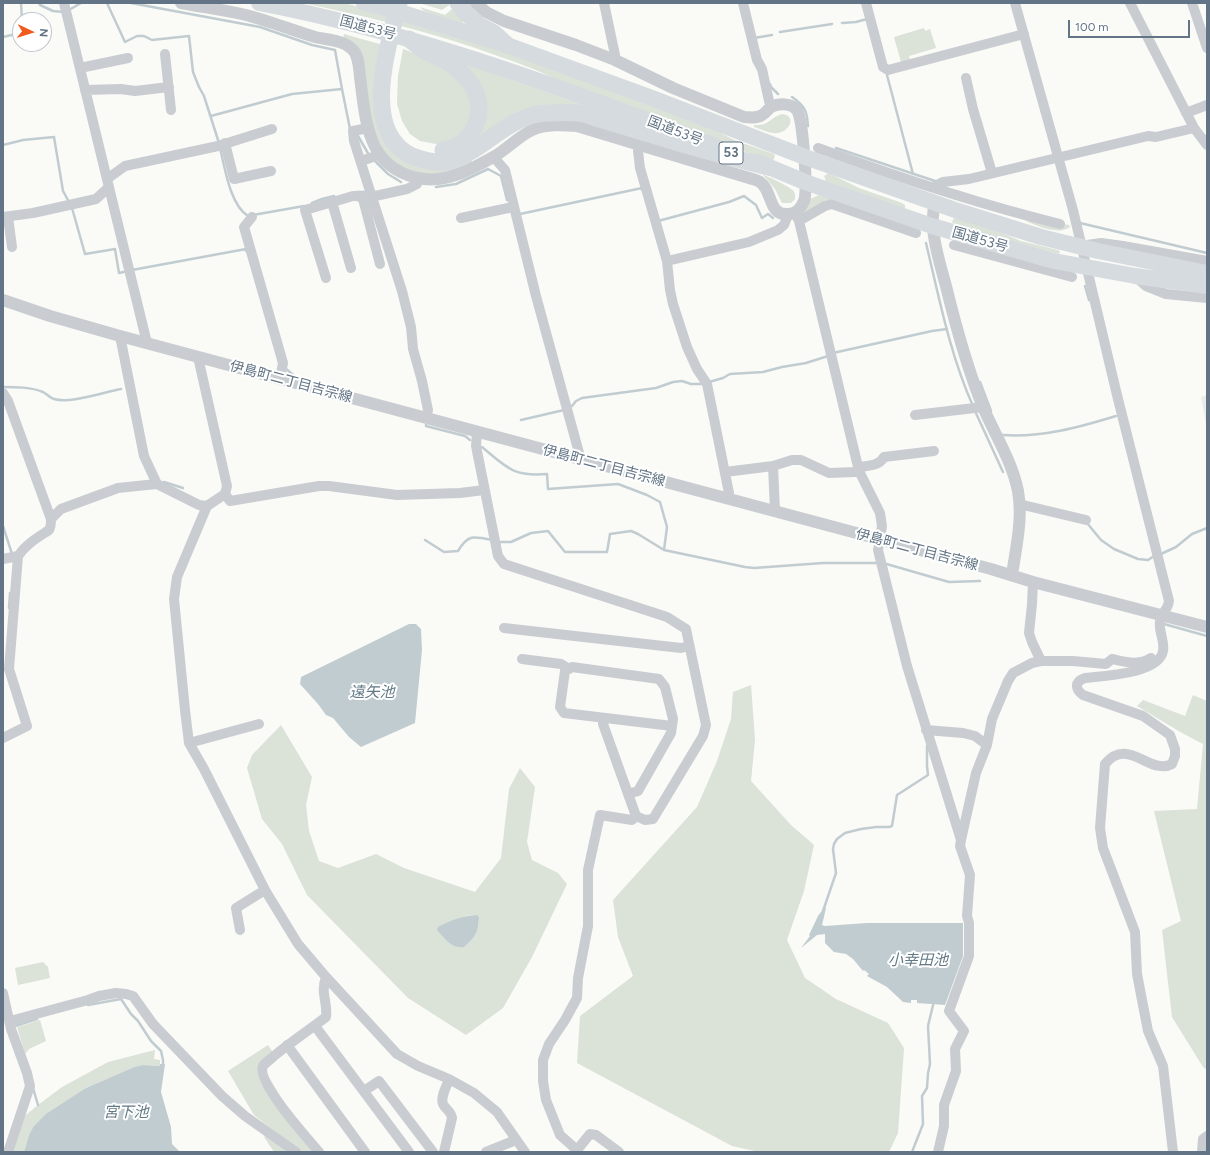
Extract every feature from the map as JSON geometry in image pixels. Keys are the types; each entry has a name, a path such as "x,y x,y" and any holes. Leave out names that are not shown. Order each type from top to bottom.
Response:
{"highway":[{"name":"国道53号","path":"259,3 301,11 409,39 474,58 613,108 806,182 932,226 1054,261 1135,276 1200,285"},
{"name":"国道53号","path":"364,3 386,8 507,45 815,156 875,182 934,195 1041,237 1207,273"},
{"path":"399,3 392,52 393,73 391,104 395,118 400,130 407,140 415,145 435,151 449,150 462,143 471,135 476,126 479,115 478,101 475,92 470,83 459,71 447,62 424,51 409,39"},
{"path":"407,3 381,88 381,104 384,122 397,145 409,154 421,160 435,162 452,161 466,154 513,123 541,113 578,113 696,148 768,167"},
{"path":"458,3 466,13 479,24 494,33 507,45"}],"street":[{"path":"181,3 244,15 315,37 344,43 356,53 372,144 368,198 380,264"},
{"path":"476,3 486,12 504,21 576,45 615,60 673,88 744,117 754,118 762,115 771,107 783,104 790,105 797,110 815,156 806,182 804,200 794,216 778,230 749,242 668,261"},
{"path":"604,3 615,60"},
{"path":"743,3 757,60 762,69 768,101 771,107"},
{"path":"866,3 883,68 888,70 1024,34"},
{"path":"1015,3 1087,267 1169,602 1168,607 1162,614 1160,621 1163,651 1161,657 1154,664 1143,669 1080,679 1077,682 1077,687 1078,691 1083,696 1143,716 1170,735 1175,749 1175,756 1172,764 1167,767 1128,754 1114,755 1109,758 1104,764 1100,828 1103,848 1135,932 1137,974 1148,1031 1163,1066 1173,1152"},
{"path":"1130,3 1194,128 1207,144"},
{"path":"1192,3 1205,32 1207,48"},
{"path":"66,8 147,343"},
{"path":"165,54 171,110"},
{"path":"80,68 128,58"},
{"path":"966,78 992,173"},
{"path":"85,90 121,89 136,91 169,87"},
{"path":"1186,113 1207,105"},
{"path":"368,128 353,131 354,141 371,157 383,159 395,169 418,177 425,179 440,179 458,175 495,156 533,130 552,125 576,126 761,182 767,191 775,210 782,213 794,216 817,212 825,206 832,204 916,233"},
{"path":"1012,575 1018,543 1020,511 1018,490 1011,466 977,408 970,371 956,328 932,226 934,195 943,182 969,179 1037,164 1058,157 1148,136 1156,137 1194,128"},
{"path":"12,247 6,217 96,199 108,183 125,166 222,144 272,129"},
{"path":"222,144 234,179 271,171"},
{"path":"640,145 638,151 640,168 655,222 668,261 670,290 677,318 687,348 697,369 707,383 729,493 728,498"},
{"path":"495,156 497,161 505,170 511,207 581,460"},
{"path":"815,156 854,161 934,195 1060,224"},
{"path":"815,156 854,161 875,182"},
{"path":"326,278 305,210 353,196 368,198 407,189 417,184 418,177"},
{"path":"845,196 867,217 896,214"},
{"path":"368,198 402,291 409,320 413,349 428,410 426,418"},
{"path":"332,202 351,268"},
{"path":"461,218 511,207"},
{"path":"1002,210 1026,223 1041,237"},
{"path":"794,216 831,355 858,471 880,513 882,526 878,550 907,666 961,840"},
{"path":"252,217 244,227 282,370"},
{"path":"1081,246 1101,243 1207,261"},
{"path":"954,245 1072,277"},
{"path":"1000,246 1009,260"},
{"path":"1026,265 1054,261"},
{"path":"1135,276 1146,286 1166,294 1207,298"},
{"path":"1166,294 1200,285"},
{"name":"伊島町二丁目吉宗線","path":"3,300 50,316 198,357 282,370 426,418 728,498 1033,582 1207,626"},
{"path":"120,336 144,456 157,484"},
{"path":"198,357 227,486 225,494 207,506 177,577 174,599 189,743 204,769 264,890 298,944 326,977 397,1054 418,1066 449,1079 474,1093 497,1112 525,1152"},
{"path":"3,393 8,401 51,519 51,528 32,540 18,556 8,669 27,726 3,738"},
{"path":"915,415 977,408"},
{"path":"477,432 476,446 484,490 498,556 504,564 667,617 686,630 706,725 703,736 653,819 645,820 636,816 603,724 603,718"},
{"path":"725,472 773,466 792,460 801,460 829,473 858,471 881,462 884,457 934,451"},
{"path":"773,466 775,511"},
{"path":"51,519 61,509 118,488 157,484 199,505 207,506"},
{"path":"225,494 230,501 319,486 397,495 460,493 484,490"},
{"path":"1019,504 1086,520"},
{"path":"3,559 18,556"},
{"path":"1033,582 1029,633 1041,661"},
{"path":"504,628 681,648 689,646"},
{"path":"938,1152 944,1126 944,1105 956,1070 955,1049 964,1031 949,1011 969,956 969,923 967,916 970,874 960,846 976,773 987,745 992,719 1008,681 1013,673 1032,663 1041,661 1073,661 1106,664 1112,659 1144,663 1154,657 1161,657"},
{"path":"522,659 561,664 569,669"},
{"path":"628,794 638,791 671,734 673,719 665,687 659,679 572,667 565,671 560,707 564,713 672,726"},
{"path":"189,743 259,724"},
{"path":"926,730 963,732 975,736 987,745"},
{"path":"619,1152 596,1135 590,1134 576,1151 560,1135 546,1100 543,1082 544,1060 549,1044 577,998 578,978 588,926 588,870 600,816 632,820 636,816"},
{"path":"240,930 236,908 264,890"},
{"path":"319,1152 278,1103 263,1076 262,1069 264,1065 287,1045 326,1017 327,1011 322,986 326,977"},
{"path":"3,993 10,1025 27,1072 30,1086 8,1152"},
{"path":"10,1025 99,996 116,994 133,996 153,1024 222,1096 245,1116 296,1152"},
{"path":"315,1026 409,1152"},
{"path":"287,1045 365,1152"},
{"path":"444,1152 452,1118 451,1113 443,1105 442,1099 449,1079"},
{"path":"364,1091 379,1081 433,1152"},
{"path":"1202,1152 1203,1139 1207,1136"},
{"path":"486,1152 516,1140"}],"shaded area":[{"path":"303,3 343,3 385,13 477,40 704,124 734,140 774,154 775,156 772,162 555,79 525,66 448,39"},
{"path":"419,3 452,3 442,10"},
{"path":"420,7 445,15 453,8 464,19 462,24 424,11"},
{"path":"924,28 925,31 930,29 936,48 909,56 910,59 901,62 894,37"},
{"path":"344,34 383,45 379,71 397,149 470,158 473,163 456,170 438,174 424,174 409,170 396,164 385,154 369,120 363,60 343,39"},
{"path":"403,49 417,54 455,74 471,100 471,115 466,130 448,143 436,144 420,141 410,134 402,121 397,104 398,76"},
{"path":"458,61 609,114 542,109 464,151 481,129"},
{"path":"782,114 787,115 790,120 790,124 782,132 772,133 754,127 754,125 766,123"},
{"path":"829,173 859,188 902,203 905,205 905,209 826,181 824,176"},
{"path":"763,175 778,181 793,190 795,199 791,203 782,203 775,189"},
{"path":"819,195 828,196 852,209 827,200 816,208 801,215 810,199"},
{"path":"954,218 990,228 1021,241 1058,250 1060,252 1059,254 955,225 952,222"},
{"path":"1023,219 1069,225 1070,227 1059,230 1046,229"},
{"path":"1207,395 1207,429 1201,397"},
{"path":"751,685 755,740 751,781 791,825 814,845 804,891 787,940 805,978 836,999 888,1023 904,1048 898,1133 889,1152 759,1152 732,1146 577,1063 580,1016 633,976 618,937 613,900 697,807 717,761 731,719 733,692"},
{"path":"1193,695 1207,701 1207,1070 1203,1067 1172,1017 1162,930 1181,921 1154,811 1197,809 1203,744 1137,706 1143,700 1185,716"},
{"path":"281,725 312,777 306,805 309,831 319,861 338,868 376,854 404,868 475,892 501,858 509,789 520,768 535,787 527,842 532,860 558,873 567,884 532,957 503,1008 466,1035 408,998 307,895 282,844 262,819 247,768 252,755","holes":["476,915 479,917 476,934 464,947 465,916"]},
{"path":"43,962 48,967 50,978 18,985 15,968"},
{"path":"40,1020 46,1041 29,1049 25,1054 17,1027"},
{"path":"268,1045 274,1054 261,1064 314,1152 301,1152 254,1115 228,1071"},
{"path":"155,1050 154,1059 160,1060 160,1066 143,1065 134,1067 86,1088 29,1135 24,1152 11,1152 21,1119 62,1087 108,1062"},
{"path":"268,1134 291,1152 274,1152 264,1137"}],"water":[{"name":"遠矢池","path":"409,624 416,624 421,629 422,650 415,723 361,747 349,737 333,718 326,715 300,684 301,677"},
{"name":"小幸田池","path":"824,908 826,908 822,925 825,926 867,923 963,923 963,956 945,1005 917,1003 917,1000 911,1000 911,1003 903,1002 887,987 867,976 869,974 864,970 863,971 853,959 846,954 834,952 825,943 825,934 817,935 801,948 810,936 809,935 818,916"},
{"path":"477,915 479,917 476,934 464,947 452,945 437,930 438,927 452,920"},
{"name":"宮下池","path":"160,1064 165,1064 161,1092 171,1127 172,1144 180,1152 24,1152 29,1135 34,1126 46,1114 86,1088 134,1067 143,1065 160,1066"}],"waterway":[{"path":"21,3 22,12"},
{"path":"39,3 40,5 53,11 64,12"},
{"path":"69,10 81,3"},
{"path":"107,3 125,42 137,36 144,36 152,40 189,36 193,72 204,96 219,143"},
{"path":"131,3 260,27 312,45 335,50 342,89"},
{"path":"842,23 856,22 867,19"},
{"path":"780,32 832,24"},
{"path":"3,37 12,35"},
{"path":"754,38 772,35"},
{"path":"887,75 913,174"},
{"path":"770,84 778,94"},
{"path":"211,116 292,94 342,89 350,129"},
{"path":"792,97 803,106 807,116 808,126"},
{"path":"358,136 369,155"},
{"path":"3,145 23,140 54,137 63,191 69,202"},
{"path":"220,148 226,175 233,195 237,204 248,216"},
{"path":"836,148 935,181"},
{"path":"374,160 388,174 401,182"},
{"path":"436,187 456,184 488,169 501,176 507,200"},
{"path":"520,214 642,188 642,190"},
{"path":"356,192 367,192"},
{"path":"312,203 334,196"},
{"path":"658,221 729,202 744,196 756,205 762,218 768,214 773,218"},
{"path":"253,215 304,206"},
{"path":"72,208 85,254 115,249 119,273 128,271"},
{"path":"1080,223 1207,253"},
{"path":"926,243 951,346 973,406"},
{"path":"132,270 246,249 246,251"},
{"path":"1085,286 1089,300"},
{"path":"833,353 947,329"},
{"path":"709,382 723,378 730,374 763,372 806,363 828,356"},
{"path":"285,368 297,378"},
{"path":"572,406 576,401 582,398 656,388 673,382 682,381 691,384 703,384"},
{"path":"980,382 991,411"},
{"path":"3,387 34,389 61,400 78,399 121,389"},
{"path":"521,420 564,410"},
{"path":"975,411 1003,472"},
{"path":"1002,435 1031,435 1060,431 1116,416"},
{"path":"426,425 465,436 470,440"},
{"path":"482,447 504,465 518,472 535,475 547,474 548,489 618,484 647,495 660,502 667,527 664,550"},
{"path":"164,482 183,488"},
{"path":"1087,523 1101,540 1114,549 1138,559 1148,560 1154,556"},
{"path":"3,526 12,554"},
{"path":"1161,554 1176,547 1192,534 1207,528"},
{"path":"499,542 511,542 531,533 548,531 565,552 607,552 610,534 631,531 664,550 745,567 754,568 823,563 878,563"},
{"path":"425,540 444,552 458,551 468,539 476,537 492,540"},
{"path":"883,563 949,582 980,581"},
{"path":"9,608 10,593"},
{"path":"1164,624 1207,636"},
{"path":"823,911 836,873 833,849 837,839 845,833 861,829 892,826 897,795 928,775 927,746"},
{"path":"88,1005 121,999 151,1041 161,1051 163,1067"},
{"path":"912,1152 923,1124 922,1096 927,1088 930,1064 928,1026 934,1001"},
{"path":"15,1026 37,1019"},
{"path":"33,1088 38,1105"}]}
